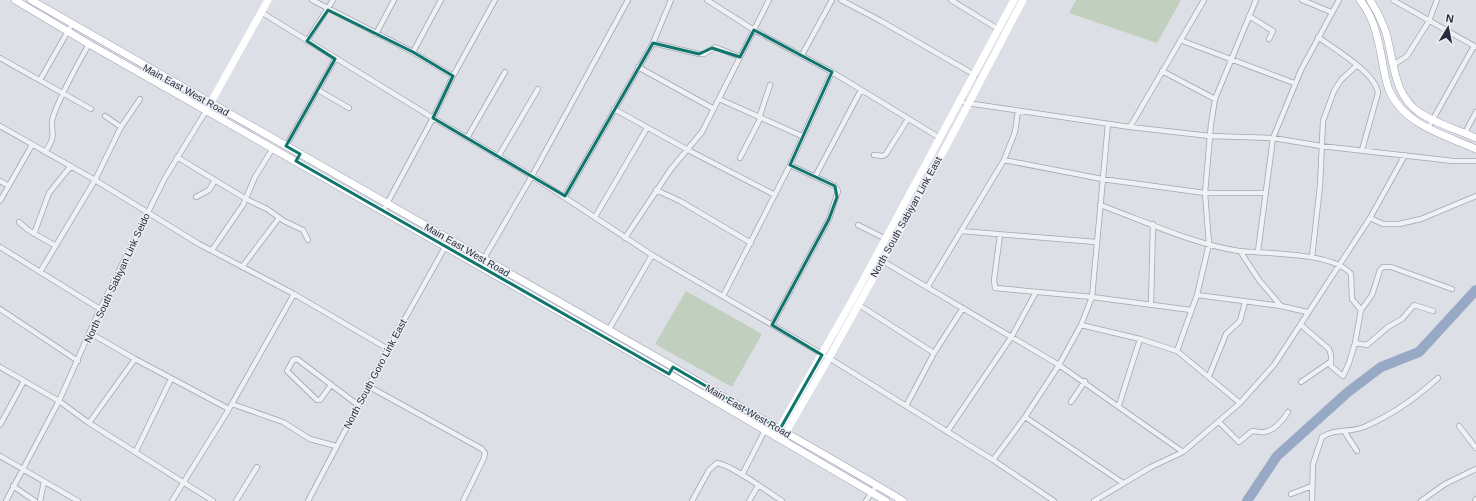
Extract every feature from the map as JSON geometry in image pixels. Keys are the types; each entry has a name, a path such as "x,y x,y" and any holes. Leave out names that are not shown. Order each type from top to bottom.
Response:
{"main road":[{"name":"Main East West Road","path":"15,0 68,32 479,267 596,329 608,331 673,367 744,414 765,430 886,501"},
{"name":"Main East West Road","path":"31,0 210,104 483,259 596,329 629,352 744,414 783,431 903,501"},
{"path":"206,111 268,0"},
{"name":"North South Sabiyan Link East","path":"826,356 859,305 879,259 886,238 940,138 963,103 1013,9 1014,0"},
{"name":"North South Sabiyan Link East","path":"779,438 879,259 949,141 975,75 998,29 1013,9 1023,0"},
{"path":"1360,0 1368,11 1373,23 1389,90 1398,105 1407,115 1428,128 1476,149"},
{"path":"1370,0 1379,15 1386,33 1399,88 1404,98 1420,113 1476,138"},
{"path":"296,161 300,154"},
{"path":"629,352 633,345"},
{"path":"669,374 673,367"}],"street":[{"path":"312,0 328,10 413,52 453,76"},
{"path":"308,41 333,0"},
{"path":"376,34 394,0"},
{"path":"413,52 441,0"},
{"path":"383,211 433,118 453,76 495,0"},
{"path":"479,267 532,176 628,0"},
{"path":"565,196 614,109 654,43 671,0"},
{"path":"707,0 754,30 832,72 940,138"},
{"path":"625,238 656,190 702,132 769,0"},
{"path":"802,55 832,0"},
{"path":"841,0 881,21 975,75"},
{"path":"951,0 998,29"},
{"path":"1130,127 1204,0"},
{"path":"1177,351 1197,295 1209,244 1205,193 1215,99 1230,58 1256,0"},
{"path":"1302,0 1331,12"},
{"path":"1258,251 1273,138 1294,83 1331,12 1339,0"},
{"path":"1394,0 1428,21 1475,46 1428,128"},
{"path":"1393,65 1407,56 1428,21 1437,0"},
{"path":"261,12 335,59 565,196 652,255 826,356 993,460 1054,501"},
{"path":"1249,16 1273,31 1269,39"},
{"path":"40,80 72,24"},
{"path":"1318,37 1372,79 1376,85 1378,93 1362,150"},
{"path":"1180,40 1294,83"},
{"path":"654,43 699,54 704,54 715,47 740,56"},
{"path":"45,152 54,137 53,116 63,93 89,44"},
{"path":"0,58 91,109"},
{"path":"286,146 335,59"},
{"path":"1312,257 1320,186 1323,121 1334,91 1341,80 1356,66"},
{"path":"638,68 714,109"},
{"path":"1162,71 1215,99"},
{"path":"466,138 505,72"},
{"path":"723,296 790,165 832,72"},
{"path":"740,158 759,118 770,85"},
{"path":"498,157 538,89"},
{"path":"318,90 349,108"},
{"path":"815,177 861,90"},
{"path":"40,272 95,180 121,127 140,99"},
{"path":"720,99 759,118 802,136"},
{"path":"963,103 1130,127 1210,136 1273,138 1321,146 1453,161 1476,161"},
{"path":"614,109 688,150 775,195"},
{"name":"North South Sabiyan Link Seido","path":"6,501 59,401 100,309 148,212 177,158 206,111"},
{"path":"928,286 1004,160 1015,132 1018,111"},
{"path":"1465,133 1476,112"},
{"path":"105,116 121,127"},
{"path":"874,155 883,156 886,154 908,119"},
{"path":"993,460 1025,417 1060,365 1092,297 1108,124"},
{"path":"0,126 95,180 199,244 294,294 388,349"},
{"path":"595,217 647,128"},
{"path":"0,202 32,145"},
{"path":"212,250 246,200 255,177 273,148"},
{"path":"1094,501 1183,452 1240,403 1274,365 1301,325 1370,218 1405,155"},
{"path":"177,158 246,200 267,209 279,218 303,230 308,240"},
{"path":"1004,160 1102,179 1205,193 1266,193"},
{"path":"772,325 829,219 837,197 837,188 790,165"},
{"path":"34,234 49,193 70,167"},
{"path":"196,196 209,190 215,180"},
{"path":"0,181 9,186"},
{"path":"656,190 680,201 751,243"},
{"path":"1370,218 1383,224 1399,224 1421,219 1476,196"},
{"path":"1100,205 1209,244 1240,251 1258,251 1312,257 1339,266 1351,274 1352,299 1361,310"},
{"path":"242,267 279,218"},
{"path":"19,222 34,234 56,246"},
{"path":"1151,304 1153,224"},
{"path":"858,225 886,238"},
{"path":"961,231 1000,236 1096,242"},
{"path":"1000,236 994,286 998,288 1092,297 1191,310"},
{"name":"North South Goro Link East","path":"308,501 368,386 449,240"},
{"path":"0,247 100,309"},
{"path":"1240,251 1259,280 1281,306"},
{"path":"608,331 652,255"},
{"path":"879,259 928,286 1060,365 1119,405 1183,452"},
{"path":"1301,325 1329,349 1331,355 1331,366 1344,375 1355,343 1361,310 1372,296 1380,270 1385,266 1420,276 1452,289"},
{"path":"947,432 1012,336 1036,292"},
{"path":"172,501 232,404 294,294"},
{"path":"1197,295 1281,306 1308,312"},
{"path":"1209,376 1226,334 1240,321 1245,302"},
{"path":"859,305 934,353"},
{"path":"1355,343 1366,345 1388,327 1402,319 1414,305 1433,311"},
{"path":"906,406 934,353 963,308"},
{"path":"0,309 78,361"},
{"path":"1080,325 1140,339 1177,351 1240,403"},
{"path":"90,333 135,359 229,409"},
{"path":"1119,405 1140,339"},
{"path":"89,423 135,359"},
{"path":"331,385 320,400 317,400 287,371 295,359 331,385 358,405"},
{"path":"1301,382 1330,362"},
{"path":"0,367 59,401 89,423 184,481 213,501"},
{"path":"136,451 171,378"},
{"path":"1312,501 1313,464 1320,442 1327,434 1338,430 1363,427 1410,402 1438,378"},
{"path":"0,425 24,381"},
{"path":"1071,402 1085,381"},
{"path":"368,386 453,431 482,449 485,453 484,458 463,501"},
{"path":"232,404 283,422 310,439 336,446"},
{"path":"1219,422 1239,442 1252,431 1264,432 1272,429 1282,421 1288,412"},
{"path":"1025,417 1123,484"},
{"path":"1459,426 1476,448"},
{"path":"742,475 765,430"},
{"path":"1344,430 1357,451"},
{"path":"0,456 78,501"},
{"path":"692,501 709,470 717,463 742,475 782,501"},
{"path":"236,501 258,467"},
{"path":"1421,501 1445,484 1476,469"},
{"path":"40,501 44,482"},
{"path":"866,501 877,485"},
{"path":"13,486 35,501"},
{"path":"749,501 758,486"},
{"path":"1291,494 1312,486"}],"highlighted area":[{"path":"328,10 413,52 453,76 433,118 565,196 653,43 699,54 712,48 740,57 754,30 832,72 790,165 835,186 837,197 829,219 772,325 822,355 780,429 673,367 669,374 445,247 296,161 300,154 286,146 335,59 307,41"}],"green space":[{"path":"1076,0 1181,0 1157,43 1069,13"},
{"path":"686,291 762,334 732,387 655,344"}],"waterway":[{"path":"1247,501 1277,456 1348,392 1381,367 1419,352 1476,290"}]}
